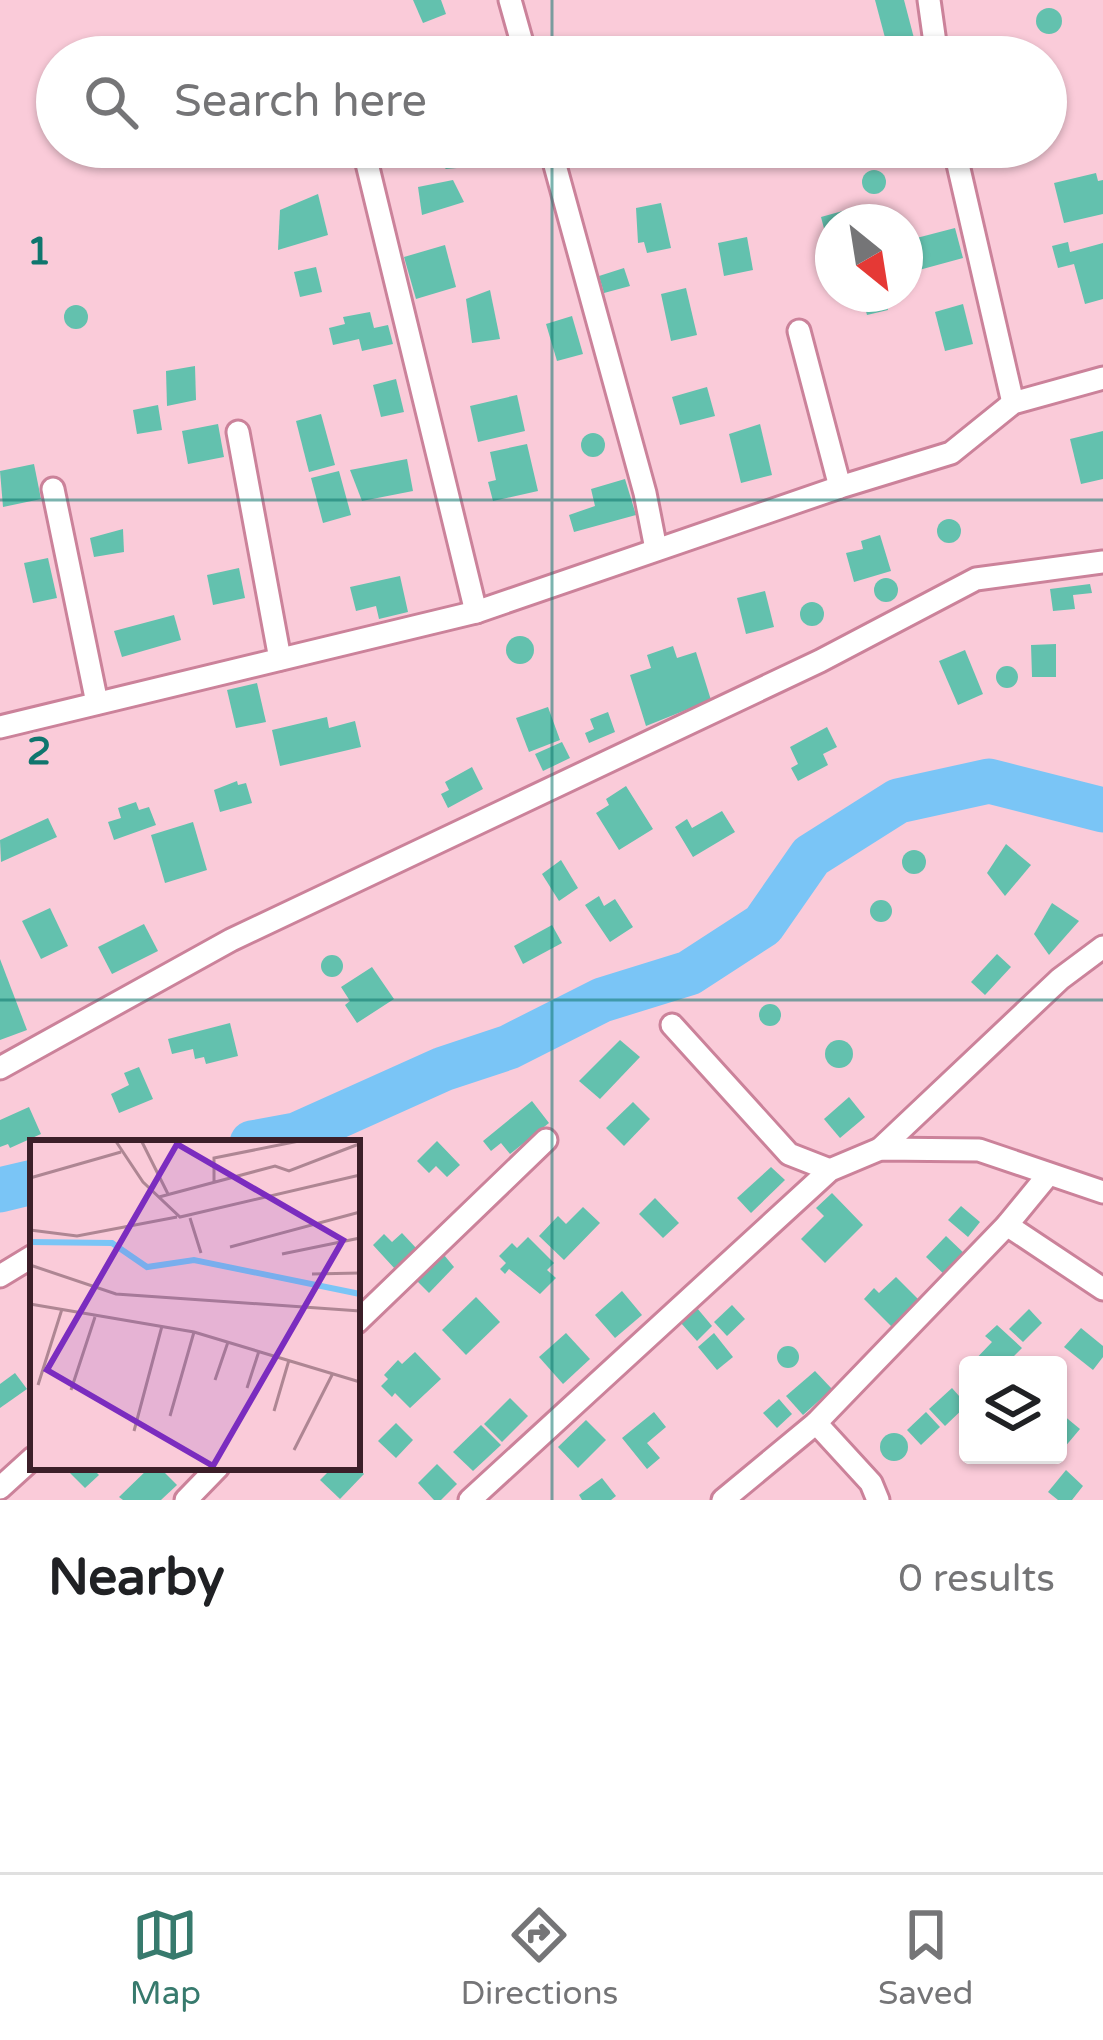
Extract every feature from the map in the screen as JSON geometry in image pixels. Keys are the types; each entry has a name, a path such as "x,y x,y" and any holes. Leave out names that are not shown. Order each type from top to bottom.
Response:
{"street":[{"path":"510,0 520,36"},
{"path":"929,0 934,36"},
{"path":"368,168 476,612"},
{"path":"556,168 645,493 656,549"},
{"path":"959,168 1013,403"},
{"path":"800,331 840,487"},
{"path":"0,727 476,612 951,453 1013,403 1103,378"},
{"path":"238,432 280,659"},
{"path":"53,489 97,704"},
{"path":"0,1068 231,940 820,661 976,579 1103,562"},
{"path":"470,1500 830,1170 880,1149 1060,980 1103,947"},
{"path":"672,1025 789,1154 830,1170"},
{"path":"360,1319 546,1140"},
{"path":"880,1149 979,1150 1103,1192"},
{"path":"723,1500 816,1423 1048,1175"},
{"path":"1006,1225 1103,1289"},
{"path":"0,1276 30,1258"},
{"path":"816,1423 871,1483 878,1500"},
{"path":"0,1488 30,1461"},
{"path":"186,1500 215,1470"}],"building":[{"path":"413,0 441,0 446,14 423,23"},
{"path":"875,0 904,0 913,36 885,36"},
{"path":"1049,8 1062,21 1049,34 1036,21"},
{"path":"874,170 886,182 874,194 862,182"},
{"path":"1096,173 1098,181 1103,180 1103,214 1064,223 1054,183"},
{"path":"453,180 464,202 422,215 418,187"},
{"path":"318,194 328,235 278,250 280,210"},
{"path":"661,203 671,248 647,253 644,242 638,243 636,208"},
{"path":"955,228 963,258 923,269 923,236"},
{"path":"747,237 753,270 724,276 718,243"},
{"path":"1068,242 1070,252 1103,243 1103,299 1085,304 1074,264 1058,268 1052,246"},
{"path":"445,245 456,287 416,299 404,257"},
{"path":"316,267 322,292 300,297 294,272"},
{"path":"624,268 630,286 604,293 599,276"},
{"path":"686,288 697,335 671,341 661,294"},
{"path":"490,290 500,339 472,343 466,299"},
{"path":"963,304 973,344 945,351 935,312"},
{"path":"76,305 88,317 76,329 64,317"},
{"path":"370,312 374,328 388,325 393,344 362,351 359,339 333,345 329,328 345,324 343,317"},
{"path":"572,316 583,354 557,361 546,324"},
{"path":"195,366 196,400 167,406 166,371"},
{"path":"396,379 404,412 381,417 373,385"},
{"path":"707,387 715,416 680,425 672,397"},
{"path":"517,395 525,431 478,442 470,406"},
{"path":"158,405 162,430 137,434 133,410"},
{"path":"321,414 335,465 309,472 296,421"},
{"path":"218,424 224,457 188,464 182,431"},
{"path":"760,424 772,475 741,483 729,434"},
{"path":"1103,431 1103,479 1081,484 1070,439"},
{"path":"593,433 605,445 593,457 581,445"},
{"path":"527,444 538,491 493,501 488,482 496,480 490,452"},
{"path":"407,459 413,491 362,501 350,470"},
{"path":"34,464 41,499 3,507 0,471"},
{"path":"339,471 351,515 323,523 311,478"},
{"path":"625,479 636,515 574,532 569,515 595,506 591,489"},
{"path":"949,519 958,522 958,540 949,543 940,540 937,531 940,522"},
{"path":"123,529 124,552 94,557 90,538"},
{"path":"880,535 891,571 854,582 846,553 863,549 861,541"},
{"path":"48,558 57,598 33,603 24,563"},
{"path":"239,568 245,598 213,605 207,575"},
{"path":"400,576 408,612 379,619 376,606 356,611 350,587"},
{"path":"886,578 895,581 895,599 886,602 877,599 874,590 877,581"},
{"path":"1090,584 1092,593 1073,595 1075,609 1053,611 1050,589"},
{"path":"765,591 774,627 746,634 737,598"},
{"path":"812,602 824,614 812,626 800,614"},
{"path":"174,615 181,640 122,657 114,631"},
{"path":"520,636 530,640 534,650 530,660 520,664 510,660 506,650 510,640"},
{"path":"1056,644 1056,677 1032,677 1031,645"},
{"path":"673,646 677,658 696,652 711,700 646,726 630,675 651,668 647,655"},
{"path":"965,650 983,694 958,705 939,661"},
{"path":"1007,666 1018,677 1007,688 996,677"},
{"path":"257,683 266,722 236,728 227,690"},
{"path":"548,707 560,740 529,752 516,718"},
{"path":"608,712 615,732 589,743 585,733 594,729 590,719"},
{"path":"327,717 329,728 355,721 361,747 280,766 272,730"},
{"path":"827,727 837,747 823,754 828,765 798,781 791,768 798,764 790,747"},
{"path":"562,742 570,758 543,771 535,754"},
{"path":"472,767 483,789 448,808 441,794 449,790 445,782"},
{"path":"237,781 238,785 246,783 252,803 220,812 214,790"},
{"path":"626,786 653,829 619,850 596,813 609,805 606,799"},
{"path":"136,802 139,810 149,807 156,825 114,840 108,822 121,818 118,808"},
{"path":"722,811 735,832 693,857 675,827 687,819 692,828"},
{"path":"48,818 57,837 1,862 0,840"},
{"path":"193,822 207,870 165,883 151,835"},
{"path":"1006,844 1031,865 1005,896 987,873"},
{"path":"914,850 923,853 923,871 914,874 905,871 902,862 905,853"},
{"path":"561,860 578,888 559,901 542,874"},
{"path":"599,896 604,906 615,899 633,927 610,942 585,905"},
{"path":"881,900 892,911 881,922 870,911"},
{"path":"1052,903 1079,921 1049,955 1034,934"},
{"path":"50,908 68,946 41,959 22,921"},
{"path":"144,924 158,951 112,974 98,947"},
{"path":"552,925 562,943 523,964 514,946"},
{"path":"997,954 1011,967 985,995 971,982"},
{"path":"332,955 343,966 332,977 321,966"},
{"path":"0,959 27,1030 0,1040"},
{"path":"372,967 394,999 357,1023 345,1005 350,1001 341,987"},
{"path":"770,1004 781,1015 770,1026 759,1015"},
{"path":"230,1023 238,1056 206,1064 204,1057 195,1059 193,1049 172,1054 168,1039"},
{"path":"620,1040 640,1057 600,1099 579,1081"},
{"path":"839,1040 849,1044 853,1054 849,1064 839,1068 829,1064 825,1054 829,1044"},
{"path":"139,1067 153,1099 119,1113 111,1094 129,1085 124,1073"},
{"path":"849,1097 865,1117 840,1138 824,1119"},
{"path":"532,1101 549,1123 510,1154 501,1143 491,1151 483,1141"},
{"path":"633,1102 650,1119 624,1146 606,1128"},
{"path":"29,1107 41,1134 10,1148 8,1144 0,1147 0,1120"},
{"path":"437,1141 460,1165 447,1177 436,1166 429,1173 417,1161"},
{"path":"771,1167 785,1180 751,1213 737,1198"},
{"path":"832,1193 863,1225 825,1263 801,1239 824,1216 816,1208"},
{"path":"655,1198 679,1223 663,1238 639,1214"},
{"path":"961,1206 980,1222 968,1237 948,1220"},
{"path":"583,1207 600,1223 564,1260 539,1236 558,1216 566,1224"},
{"path":"402,1233 417,1249 395,1269 373,1245 384,1234 392,1242"},
{"path":"946,1236 968,1257 948,1278 926,1257"},
{"path":"528,1237 554,1263 547,1270 556,1278 540,1294 509,1269 505,1274 500,1269 506,1263 499,1256 512,1243 517,1248"},
{"path":"444,1255 454,1267 429,1293 417,1281"},
{"path":"896,1277 919,1300 892,1327 864,1299"},
{"path":"622,1291 642,1315 615,1338 595,1315"},
{"path":"476,1297 500,1322 466,1355 442,1330"},
{"path":"732,1305 745,1319 727,1336 714,1322"},
{"path":"697,1308 712,1326 697,1341 681,1323"},
{"path":"1029,1309 1042,1323 1023,1342 1009,1329"},
{"path":"997,1325 1022,1348 1014,1356 979,1356 992,1342 985,1336"},
{"path":"1081,1328 1103,1346 1103,1357 1093,1370 1064,1347"},
{"path":"566,1333 590,1359 563,1384 539,1357"},
{"path":"714,1333 733,1357 717,1370 698,1347"},
{"path":"788,1346 799,1357 788,1368 777,1357"},
{"path":"415,1352 441,1379 410,1408 381,1386 398,1360 402,1364"},
{"path":"815,1371 832,1389 803,1415 786,1396"},
{"path":"15,1373 27,1389 0,1408 0,1384"},
{"path":"952,1388 959,1396 959,1413 945,1426 929,1409"},
{"path":"510,1398 528,1416 502,1442 484,1424"},
{"path":"779,1399 792,1414 777,1428 763,1413"},
{"path":"654,1412 666,1427 647,1443 660,1458 647,1469 622,1438"},
{"path":"926,1412 940,1427 921,1445 907,1430"},
{"path":"1067,1418 1080,1429 1067,1444"},
{"path":"586,1420 606,1440 578,1468 558,1447"},
{"path":"396,1423 413,1440 396,1458 378,1441"},
{"path":"481,1425 501,1445 473,1471 453,1452"},
{"path":"894,1433 904,1437 908,1447 904,1457 894,1461 884,1457 880,1447 884,1437"},
{"path":"437,1464 457,1484 441,1500 434,1500 418,1483"},
{"path":"67,1470 94,1470 99,1475 85,1488"},
{"path":"147,1470 162,1470 177,1485 161,1500 119,1497"},
{"path":"330,1470 364,1474 340,1499 320,1480"},
{"path":"1066,1470 1083,1486 1072,1500 1058,1500 1048,1492"},
{"path":"602,1478 616,1496 582,1500 579,1495"}],"waterway":[{"path":"268,1140 296,1135 443,1069 509,1047 602,1000 689,973 763,925 811,856 898,801 989,781 1103,810"},
{"path":"0,1190 30,1183"}]}
